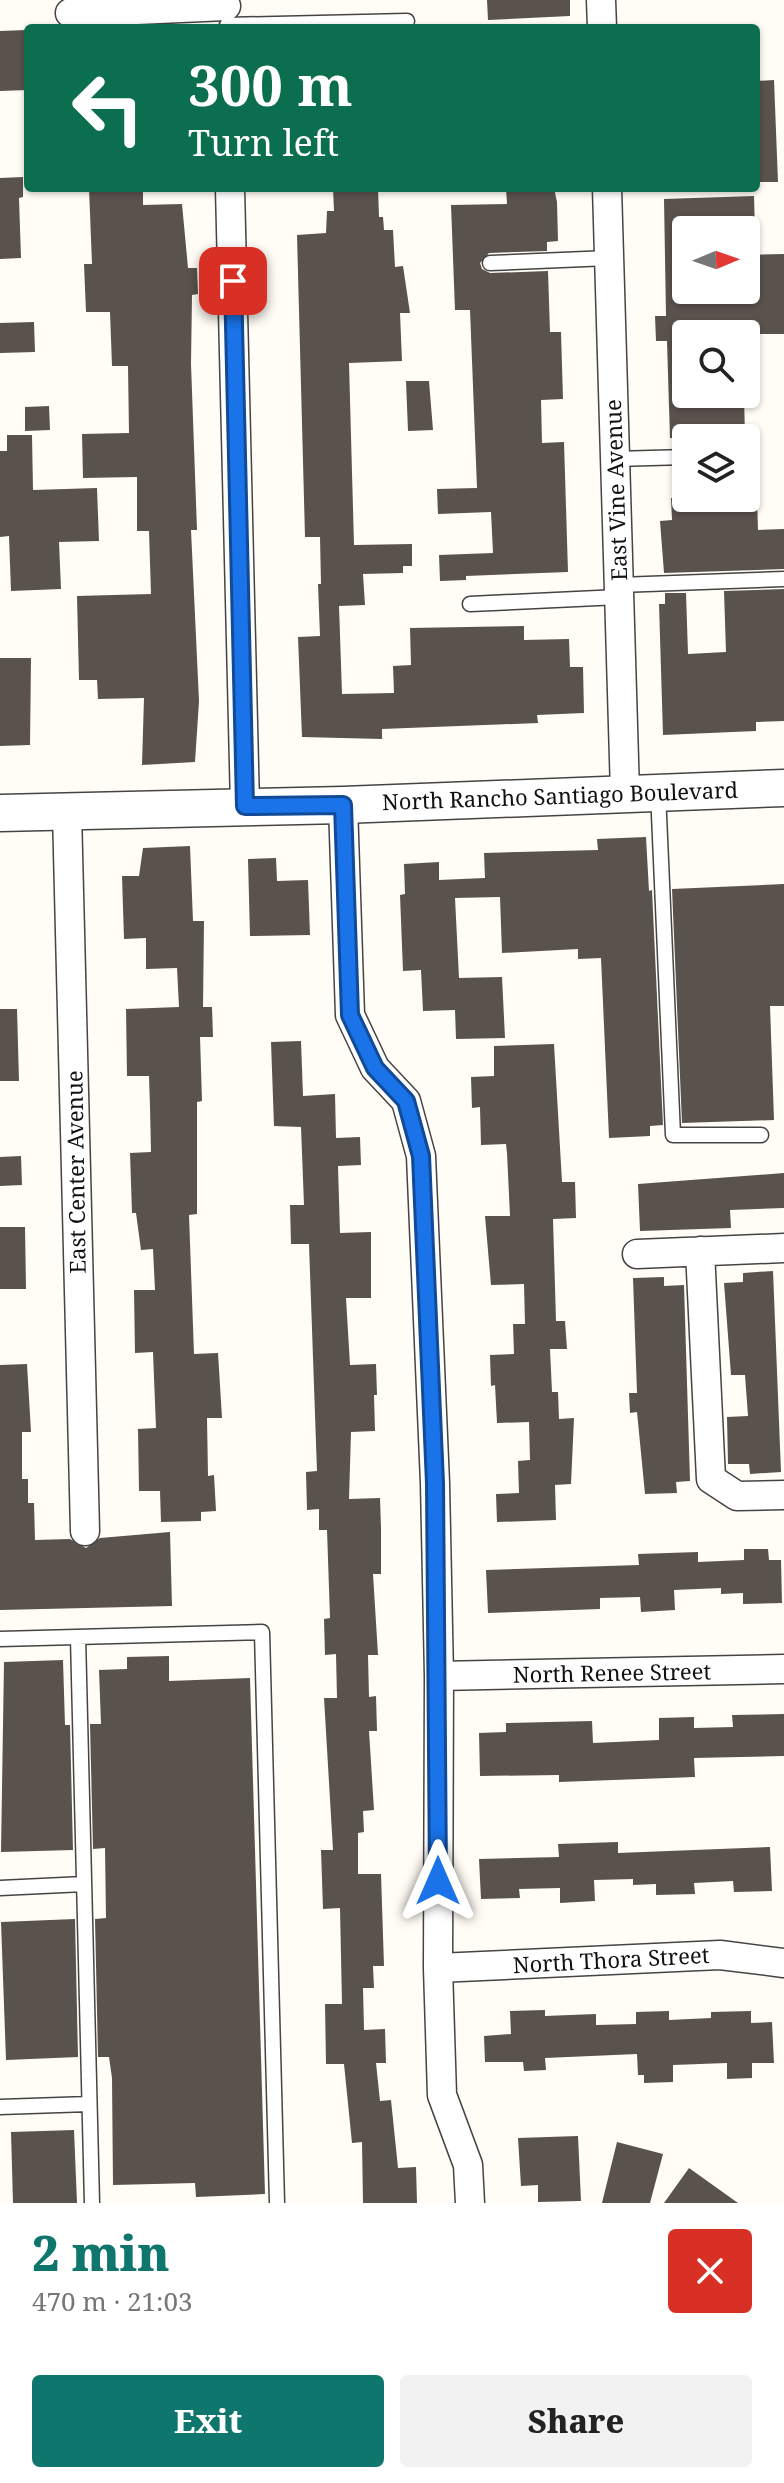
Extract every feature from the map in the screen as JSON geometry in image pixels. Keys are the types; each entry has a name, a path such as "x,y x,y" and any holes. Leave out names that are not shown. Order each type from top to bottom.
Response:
{"street":[{"path":"601,0 602,24"},
{"path":"70,13 226,15"},
{"path":"230,192 245,806"},
{"name":"East Vine Avenue","path":"607,192 619,591 641,792"},
{"name":"North Rancho Santiago Boulevard","path":"0,813 343,805 784,788"},
{"path":"343,805 350,1015 375,1068 406,1101 421,1156 430,1329 439,1676 438,1968 442,2095 468,2165 470,2203"},
{"name":"East Center Avenue","path":"67,812 85,1531"},
{"path":"637,1254 784,1248"},
{"path":"700,1251 711,1479 737,1496 784,1495"},
{"name":"North Renee Street","path":"439,1676 784,1669"},
{"name":"North Thora Street","path":"438,1968 720,1955 784,1963"}],"lane":[{"path":"226,15 407,21"},
{"path":"490,263 609,258"},
{"path":"615,459 672,457"},
{"path":"470,604 784,579"},
{"path":"641,792 673,1135 761,1135"},
{"path":"0,1639 262,1632 277,2203"},
{"path":"78,1637 92,2203"},
{"path":"0,1888 84,1884"},
{"path":"0,2107 89,2104"}],"building":[{"path":"487,0 570,0 570,16 488,20"},
{"path":"24,30 24,90 0,91 0,31"},
{"path":"774,80 778,182 760,182 760,81"},
{"path":"23,177 23,197 19,198 21,258 0,259 0,178"},
{"path":"89,192 143,192 143,205 182,204 188,268 197,268 198,294 192,295 191,364 197,530 191,530 199,701 195,762 142,765 144,698 98,699 97,680 79,680 77,596 151,594 149,531 137,531 137,477 83,478 82,434 129,433 128,366 112,366 110,312 86,312 84,264 92,264"},
{"path":"333,192 378,192 379,217 383,217 384,230 393,230 395,267 403,266 410,313 400,313 402,361 349,363 354,545 412,544 412,566 403,566 403,573 363,574 365,605 339,606 342,694 394,693 393,666 411,665 410,628 524,626 524,640 569,639 570,667 583,667 584,713 537,715 538,723 382,729 382,739 302,737 298,637 320,636 318,584 321,584 320,537 305,537 297,235 326,233 327,211 334,211"},
{"path":"506,192 555,192 557,202 558,241 547,242 547,251 489,253 480,263 482,269 490,273 548,271 550,332 561,332 563,399 541,400 542,443 564,442 568,572 466,576 466,580 440,581 439,555 493,553 491,512 438,514 437,489 477,488 470,310 455,310 451,205 507,204"},
{"path":"754,196 755,216 672,216 672,304 760,304 760,255 784,254 784,334 760,334 760,320 672,320 672,408 744,408 745,424 672,424 672,438 667,341 656,341 655,316 666,316 664,199"},
{"path":"34,322 35,352 0,353 0,323"},
{"path":"406,381 429,381 433,430 408,431"},
{"path":"49,406 50,430 25,431 25,407"},
{"path":"7,435 32,435 33,490 97,488 99,541 59,542 61,589 11,591 9,536 0,537 0,451 7,451"},
{"path":"671,498 672,512 757,512 758,530 784,529 784,569 664,573 660,521 672,520"},
{"path":"784,589 784,721 756,722 756,731 663,735 659,604 665,604 665,593 686,593 688,654 726,652 724,591"},
{"path":"0,658 31,658 30,745 0,746"},
{"path":"646,837 649,891 652,890 663,1125 650,1126 650,1136 609,1138 601,958 578,959 578,949 502,953 500,897 455,898 459,978 502,977 505,1038 456,1039 455,1010 423,1011 421,970 403,971 400,895 405,894 404,864 439,862 439,880 485,878 484,853 598,850 597,839"},
{"path":"190,846 193,921 204,921 203,1007 212,1007 213,1037 200,1037 202,1101 197,1102 197,1214 189,1215 194,1354 218,1353 222,1418 207,1418 208,1476 214,1475 216,1511 201,1512 201,1521 161,1522 160,1491 139,1491 138,1429 156,1428 153,1352 135,1353 134,1290 155,1290 153,1249 141,1250 136,1213 132,1213 130,1153 151,1152 149,1076 127,1076 126,1009 179,1007 177,968 146,969 146,938 124,939 122,876 139,876 143,848"},
{"path":"276,858 277,881 308,880 310,935 250,936 248,859"},
{"path":"784,884 784,1006 770,1006 774,1120 682,1123 672,889"},
{"path":"0,1009 17,1009 19,1081 0,1081"},
{"path":"301,1041 303,1096 335,1094 336,1138 360,1137 361,1165 338,1166 340,1233 371,1232 371,1298 346,1298 350,1365 376,1364 377,1395 374,1395 375,1431 351,1432 349,1499 380,1498 381,1528 381,1574 373,1574 378,1655 368,1655 369,1697 376,1696 377,1731 369,1731 374,1810 363,1811 364,1832 358,1833 358,1874 381,1874 384,1966 373,1966 374,1988 363,1988 364,2030 385,2029 386,2063 376,2063 380,2101 391,2100 398,2168 416,2167 417,2203 363,2203 362,2142 352,2143 344,2064 326,2064 325,2004 342,2004 340,1908 323,1909 321,1850 333,1850 324,1698 337,1698 336,1654 325,1655 324,1619 330,1618 327,1530 319,1530 319,1509 307,1510 306,1472 317,1471 309,1244 291,1244 290,1205 304,1205 301,1127 274,1126 271,1042"},
{"path":"554,1044 562,1182 575,1182 576,1218 553,1219 556,1321 565,1321 567,1349 550,1349 552,1392 558,1392 559,1419 574,1418 571,1484 555,1485 556,1520 497,1522 496,1494 519,1493 518,1461 530,1460 529,1422 497,1423 495,1385 491,1386 490,1355 514,1354 513,1324 525,1324 524,1284 491,1285 485,1216 510,1216 507,1153 506,1144 481,1145 480,1107 472,1108 471,1077 494,1076 494,1046"},
{"path":"21,1156 22,1185 0,1186 0,1157"},
{"path":"784,1173 784,1208 730,1210 731,1228 640,1231 638,1184"},
{"path":"0,1227 25,1227 26,1289 0,1289"},
{"path":"773,1271 781,1472 750,1474 749,1464 728,1464 727,1417 748,1416 745,1375 731,1375 724,1283 743,1282 743,1273"},
{"path":"664,1277 664,1286 684,1285 690,1481 676,1482 677,1493 645,1494 637,1412 630,1413 629,1393 637,1393 633,1278"},
{"path":"27,1364 31,1432 22,1432 22,1479 28,1479 28,1503 34,1503 35,1540 70,1539 86,1548 100,1538 170,1532 172,1606 0,1610 0,1365"},
{"path":"744,1549 768,1549 769,1560 781,1560 782,1603 743,1604 743,1593 721,1594 721,1588 674,1590 675,1610 641,1612 640,1597 600,1598 600,1609 488,1613 486,1570 639,1565 638,1554 698,1552 698,1562 744,1560"},
{"path":"169,1656 169,1681 250,1678 265,2194 196,2197 195,2183 113,2185 112,2078 109,2057 98,2057 95,1919 106,1918 105,1848 93,1849 90,1724 101,1724 99,1670 127,1669 127,1657"},
{"path":"63,1660 65,1725 70,1725 73,1850 1,1852 4,1662"},
{"path":"784,1714 784,1756 694,1758 695,1777 559,1782 559,1775 480,1776 479,1733 506,1732 506,1723 592,1721 593,1743 659,1740 659,1718 694,1717 694,1728 733,1727 732,1715"},
{"path":"618,1842 618,1853 770,1847 772,1891 734,1892 733,1881 694,1883 695,1894 656,1895 656,1884 633,1885 633,1879 594,1880 595,1901 560,1903 560,1888 519,1889 520,1898 481,1899 479,1859 559,1857 558,1844"},
{"path":"75,1919 78,2057 6,2060 1,1922"},
{"path":"545,2010 545,2016 596,2014 596,2025 636,2024 636,2012 669,2011 669,2020 711,2018 711,2012 751,2011 751,2023 772,2022 774,2063 752,2063 752,2078 727,2079 727,2063 673,2065 673,2082 644,2083 644,2075 638,2075 637,2054 545,2058 546,2070 524,2071 523,2062 485,2062 484,2036 511,2034 510,2011"},
{"path":"74,2130 77,2203 13,2203 11,2132"},
{"path":"578,2136 581,2201 538,2202 538,2185 521,2186 518,2138"},
{"path":"617,2142 663,2154 650,2203 602,2203"},
{"path":"689,2168 738,2203 664,2203"}],"route":[{"path":"233,281 245,806 343,805 345,954 350,1015 375,1068 406,1101 421,1156 435,1483 439,1676 438,1881"}]}
